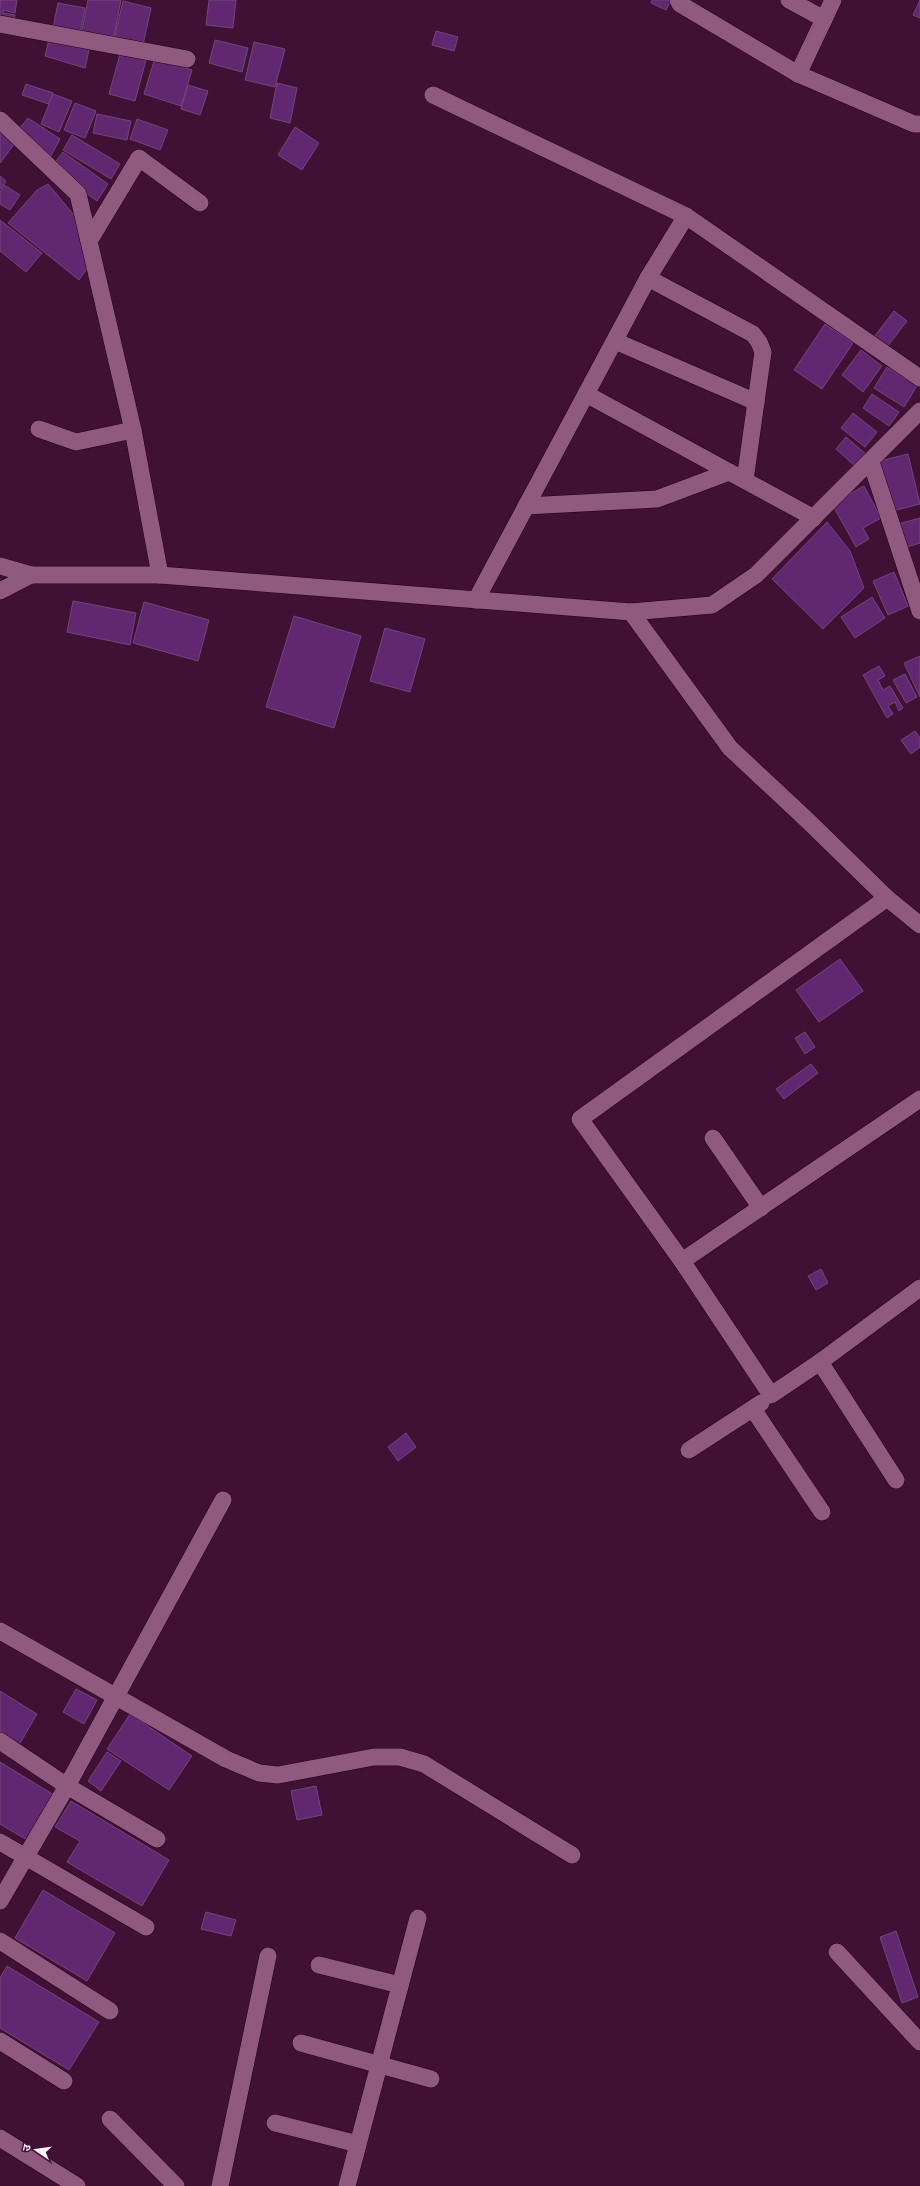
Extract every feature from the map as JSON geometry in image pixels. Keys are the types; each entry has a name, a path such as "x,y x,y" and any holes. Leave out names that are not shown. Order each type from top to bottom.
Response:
{"street":[{"path":"678,0 680,4 798,74 914,124 920,124"},
{"path":"789,0 824,19"},
{"path":"798,74 833,0"},
{"path":"0,24 188,59"},
{"path":"433,95 686,216 920,378"},
{"path":"0,120 78,194 133,430 160,575"},
{"path":"89,241 139,158 200,203"},
{"path":"476,600 648,278 686,216"},
{"path":"648,278 753,334 759,342 762,352 745,480"},
{"path":"615,341 756,402"},
{"path":"586,394 814,518"},
{"path":"0,566 31,575 160,575 631,612 712,605 756,575 920,412"},
{"path":"39,429 76,442 133,430"},
{"path":"871,462 920,611"},
{"path":"526,506 657,500 729,472"},
{"path":"0,592 31,575"},
{"path":"631,612 730,748 887,898 920,925"},
{"path":"771,1395 682,1261 580,1119 887,898"},
{"path":"682,1261 920,1099"},
{"path":"713,1138 761,1208"},
{"path":"689,1450 753,1409 820,1362 920,1288"},
{"path":"820,1362 896,1480"},
{"path":"753,1409 822,1512"},
{"path":"0,1901 24,1856 67,1786 223,1500"},
{"path":"0,1631 226,1759 259,1773 278,1775 374,1757 400,1757 424,1764 572,1855"},
{"path":"0,1741 67,1786 157,1839"},
{"path":"0,1842 146,1927"},
{"path":"347,2186 418,1918"},
{"path":"0,1941 110,2011"},
{"path":"837,1952 920,2042"},
{"path":"220,2186 268,1956"},
{"path":"319,1966 400,1985"},
{"path":"0,2041 64,2081"},
{"path":"301,2043 431,2079"},
{"path":"110,2119 176,2186"},
{"path":"275,2123 358,2144"},
{"path":"0,2138 77,2186"}],"building":[{"path":"0,0 17,0 15,13 3,10 3,13 15,15 13,25 0,23"},
{"path":"88,0 121,0 113,41 81,35"},
{"path":"209,0 236,0 233,28 206,25"},
{"path":"652,0 671,0 666,10 651,3"},
{"path":"920,0 920,18 913,15"},
{"path":"123,1 151,8 143,45 114,39"},
{"path":"58,3 85,8 80,33 53,28"},
{"path":"436,31 458,37 454,51 432,45"},
{"path":"50,35 90,45 85,68 45,56"},
{"path":"215,40 248,48 242,72 209,63"},
{"path":"254,42 285,49 275,87 245,80"},
{"path":"120,54 146,60 135,101 109,94"},
{"path":"155,58 192,70 181,106 144,94"},
{"path":"277,83 297,88 290,123 270,118"},
{"path":"26,84 53,93 49,104 22,95"},
{"path":"188,85 208,91 200,115 181,109"},
{"path":"53,94 72,101 59,132 41,124"},
{"path":"75,103 96,111 85,138 64,130"},
{"path":"97,114 131,121 127,140 93,133"},
{"path":"28,118 60,139 48,161 16,132"},
{"path":"137,119 168,130 160,150 130,139"},
{"path":"0,123 19,138 0,163"},
{"path":"295,127 319,143 302,170 278,155"},
{"path":"72,135 120,164 111,179 63,150"},
{"path":"63,152 108,184 97,201 51,168"},
{"path":"0,176 6,181 0,189"},
{"path":"48,184 79,221 92,262 79,280 8,223 37,190"},
{"path":"4,185 20,195 10,210 0,204 0,192"},
{"path":"0,220 42,253 26,272 0,251"},
{"path":"894,311 907,321 884,351 871,341"},
{"path":"825,324 853,343 822,389 794,370"},
{"path":"861,350 882,366 863,392 842,375"},
{"path":"887,367 917,386 904,407 874,388"},
{"path":"872,394 899,412 889,426 863,408"},
{"path":"853,413 877,432 865,447 841,428"},
{"path":"846,437 867,455 856,467 836,449"},
{"path":"908,454 920,504 893,511 880,461"},
{"path":"864,486 881,518 863,528 869,539 856,547 832,504"},
{"path":"920,518 920,543 904,548 898,524"},
{"path":"827,522 850,551 864,588 823,629 772,579"},
{"path":"894,572 908,606 888,615 873,581"},
{"path":"872,597 885,618 855,638 841,617"},
{"path":"73,601 136,613 130,645 67,632"},
{"path":"144,602 209,620 198,661 133,643"},
{"path":"294,616 361,636 334,728 266,707"},
{"path":"385,628 425,639 410,692 370,681"},
{"path":"920,656 920,697 904,663"},
{"path":"879,666 885,676 878,680 883,690 890,686 903,708 899,711 895,702 888,706 893,714 887,718 863,675"},
{"path":"905,674 917,697 906,703 893,680"},
{"path":"915,731 920,738 920,747 911,754 901,740"},
{"path":"840,959 863,991 819,1022 796,990"},
{"path":"805,1032 815,1047 805,1054 795,1038"},
{"path":"811,1064 818,1073 784,1099 776,1089"},
{"path":"821,1269 828,1283 816,1290 808,1276"},
{"path":"406,1433 416,1447 398,1461 388,1447"},
{"path":"76,1689 97,1700 84,1724 63,1712"},
{"path":"0,1691 37,1714 19,1745 0,1734"},
{"path":"130,1714 192,1756 169,1790 107,1749"},
{"path":"107,1752 121,1761 101,1791 88,1781"},
{"path":"0,1762 54,1795 27,1840 0,1824"},
{"path":"316,1786 322,1815 297,1820 291,1791"},
{"path":"71,1801 169,1860 142,1906 67,1862 80,1841 55,1827"},
{"path":"43,1890 115,1933 87,1981 15,1938"},
{"path":"206,1912 236,1920 231,1936 201,1929"},
{"path":"896,1931 918,1997 902,2003 880,1937"},
{"path":"7,1966 99,2022 69,2070 0,2028 0,1978"}]}
